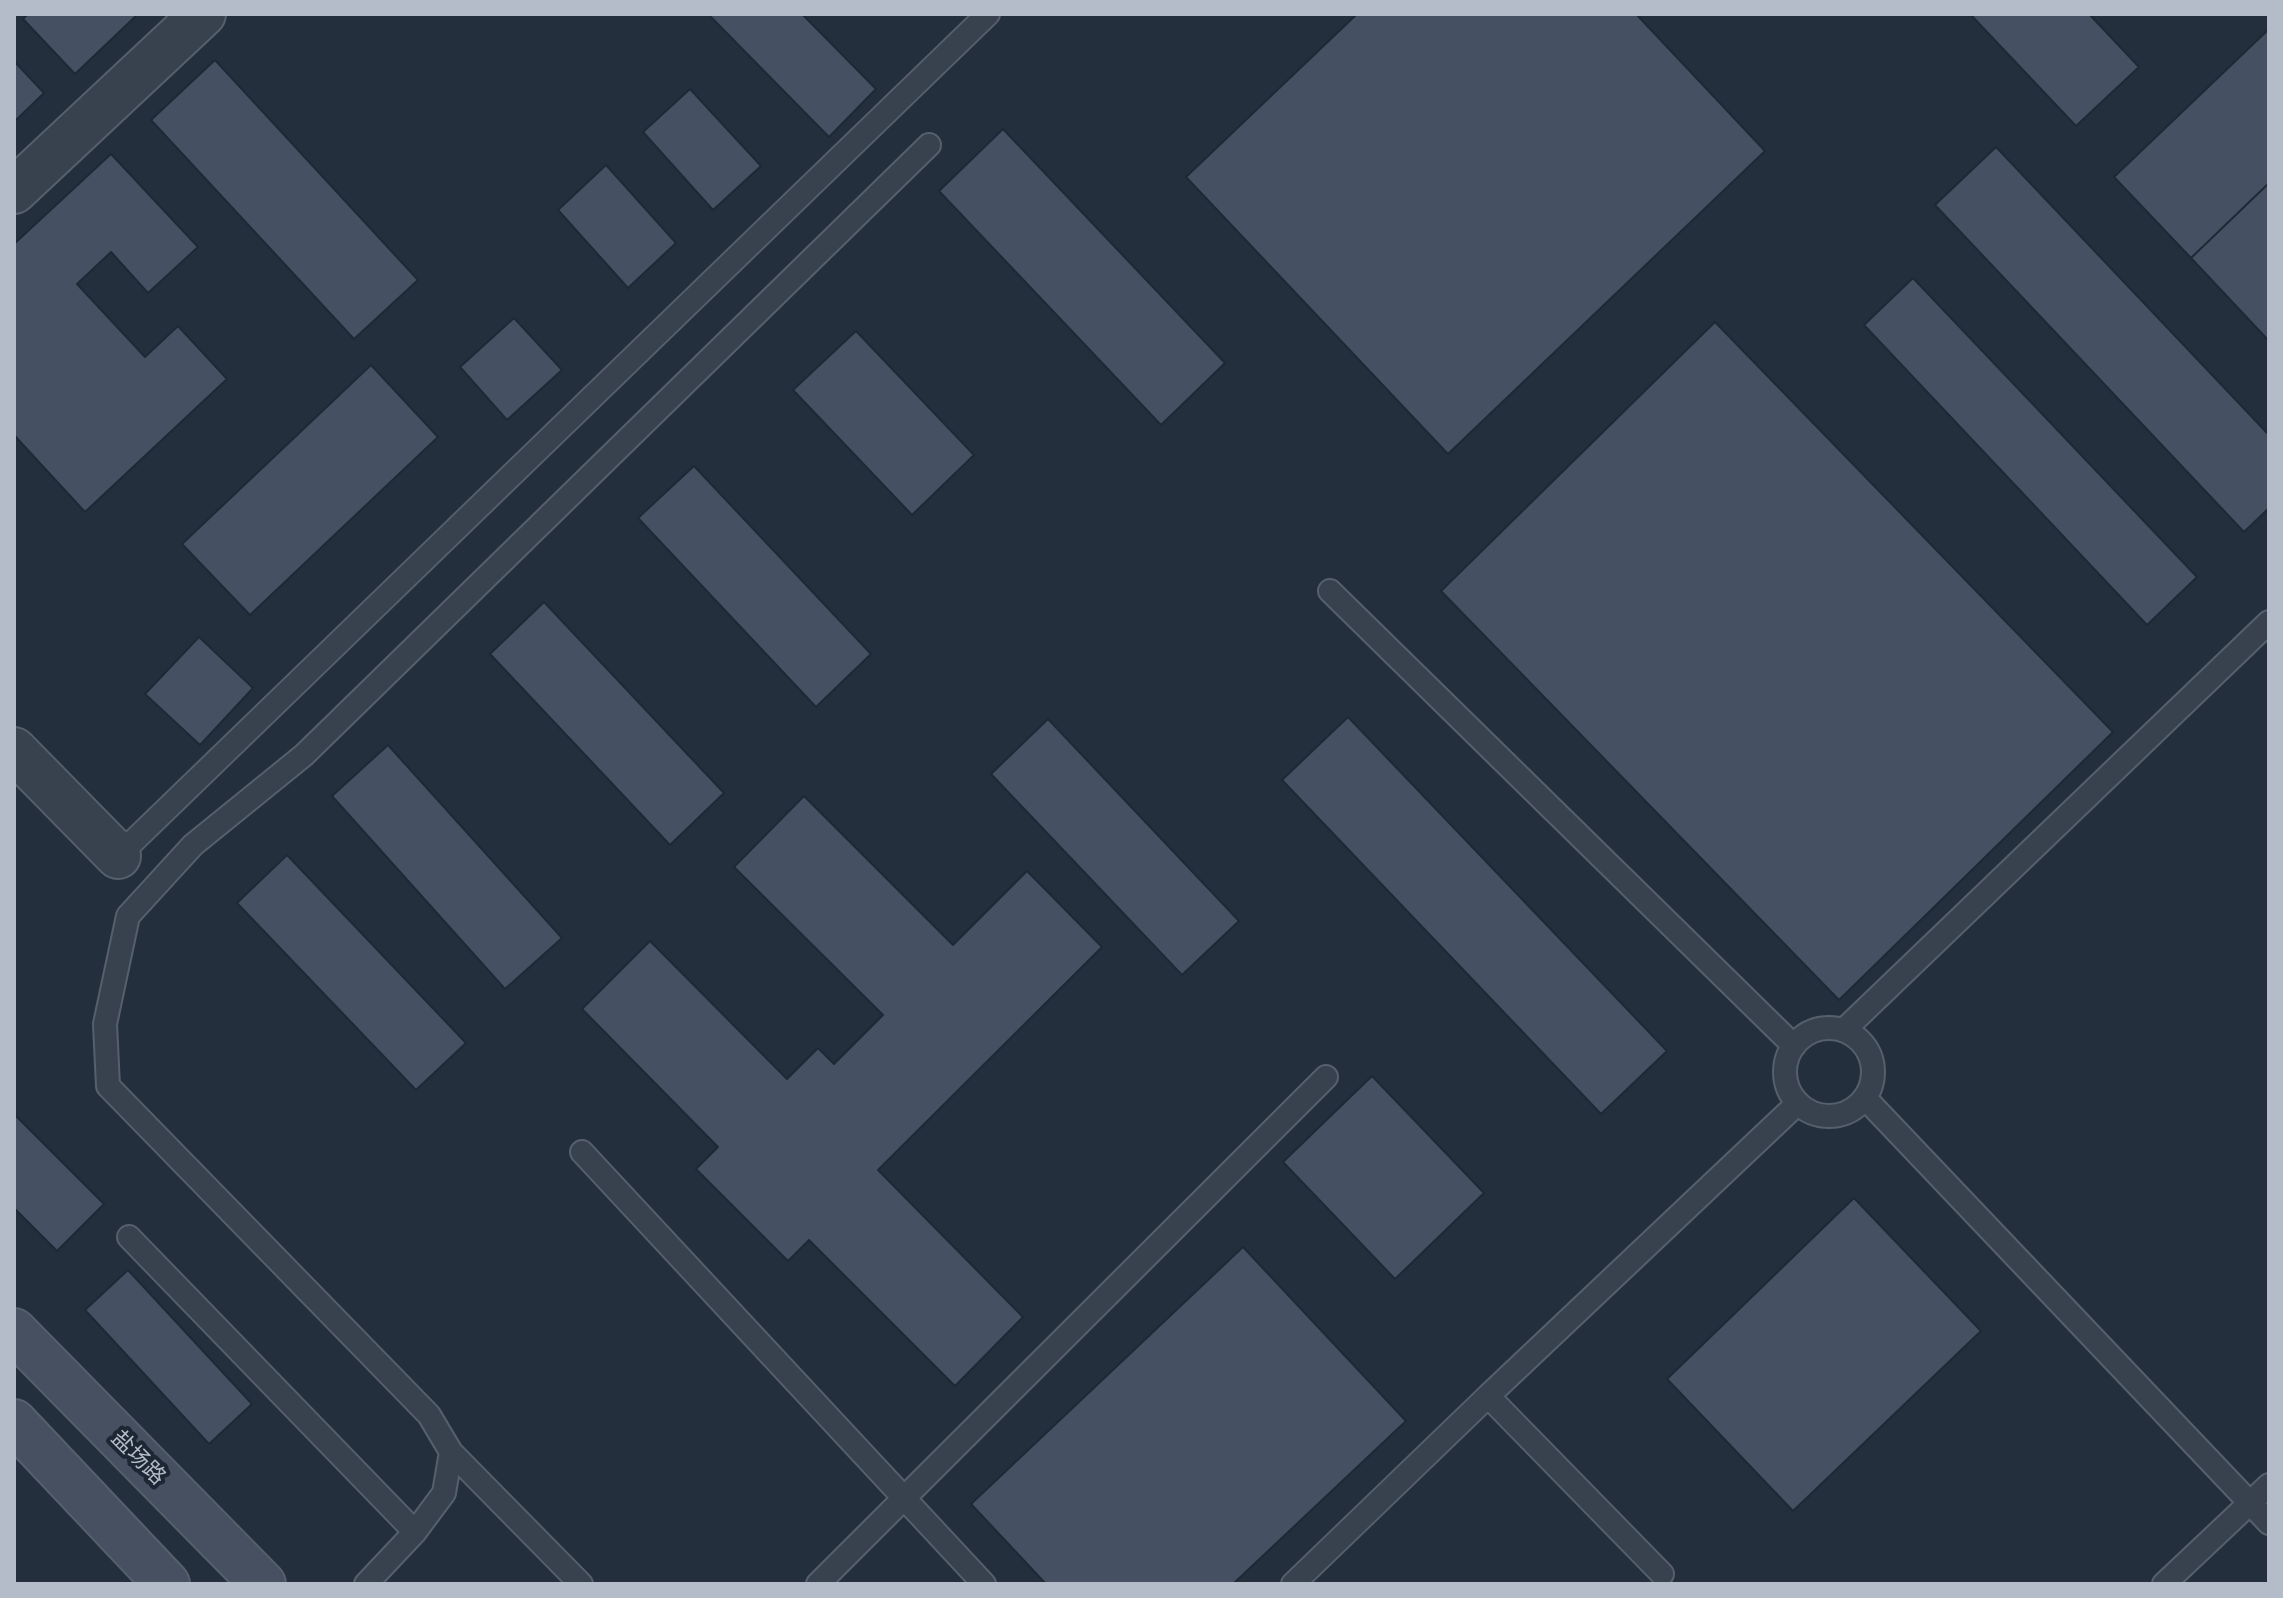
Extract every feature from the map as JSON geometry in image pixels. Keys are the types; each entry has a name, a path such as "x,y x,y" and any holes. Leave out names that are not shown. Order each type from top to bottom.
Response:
{"main road":[{"name":"盐场路","path":"14,1331 263,1584"},
{"path":"14,1422 167,1584"}],"street":[{"path":"14,191 203,14"},
{"path":"14,750 118,856"}],"lane":[{"path":"118,856 988,14"},
{"path":"581,1584 451,1452 429,1415 108,1086 105,1024 128,916 193,845 304,755 929,145"},
{"path":"1330,591 1794,1046"},
{"path":"1844,1030 2269,622"},
{"path":"1830,1028 1844,1030 1865,1046 1872,1059 1871,1086 1854,1109 1840,1115 1825,1116 1810,1112 1798,1103 1789,1090 1785,1075 1787,1060 1804,1036 1830,1028"},
{"path":"818,1584 1326,1077"},
{"path":"1865,1098 2269,1523"},
{"path":"1293,1584 1798,1103"},
{"path":"582,1152 984,1584"},
{"path":"129,1237 415,1532"},
{"path":"1488,1396 1662,1574"},
{"path":"366,1584 415,1532 444,1493 451,1452"},
{"path":"2164,1584 2269,1485"}],"building":[{"path":"28,14 138,14 75,74 23,19"},
{"path":"708,14 802,14 876,89 829,137"},
{"path":"1357,14 1636,14 1765,151 1448,454 1186,177"},
{"path":"1970,14 2089,14 2139,67 2076,126"},
{"path":"2269,29 2269,183 2191,258 2114,177"},
{"path":"215,60 418,280 354,339 151,120"},
{"path":"14,61 44,93 14,122"},
{"path":"690,89 761,166 713,210 643,132"},
{"path":"1003,129 1225,363 1161,425 939,191"},
{"path":"1996,147 2269,435 2269,508 2244,532 1935,205"},
{"path":"111,154 198,247 148,293 111,252 77,284 145,357 178,326 227,379 85,512 14,435 14,244"},
{"path":"606,165 676,243 628,288 558,210"},
{"path":"2269,183 2269,341 2191,258"},
{"path":"1913,278 2197,577 2147,625 1864,325"},
{"path":"514,318 562,370 507,420 460,367"},
{"path":"1715,322 2113,732 1839,1000 1441,591"},
{"path":"856,331 974,455 912,515 793,390"},
{"path":"371,365 438,437 250,615 182,544"},
{"path":"694,466 871,654 816,707 638,518"},
{"path":"544,602 724,793 670,845 490,654"},
{"path":"199,637 253,688 200,745 145,694"},
{"path":"1348,717 1667,1051 1601,1114 1282,780"},
{"path":"1048,719 1239,921 1182,975 991,774"},
{"path":"388,745 562,938 505,989 332,796"},
{"path":"804,796 953,945 1027,871 1102,947 878,1170 1023,1317 955,1386 809,1240 788,1261 696,1169 718,1147 582,1009 650,941 787,1079 818,1048 834,1064 883,1015 734,867"},
{"path":"287,855 466,1043 416,1090 237,903"},
{"path":"1372,1076 1484,1193 1395,1279 1283,1162"},
{"path":"14,1114 104,1204 57,1251 14,1208"},
{"path":"1854,1198 1981,1331 1793,1511 1667,1379"},
{"path":"1243,1247 1406,1421 1233,1584 1046,1584 971,1504"},
{"path":"128,1270 252,1404 209,1444 85,1310"}]}
